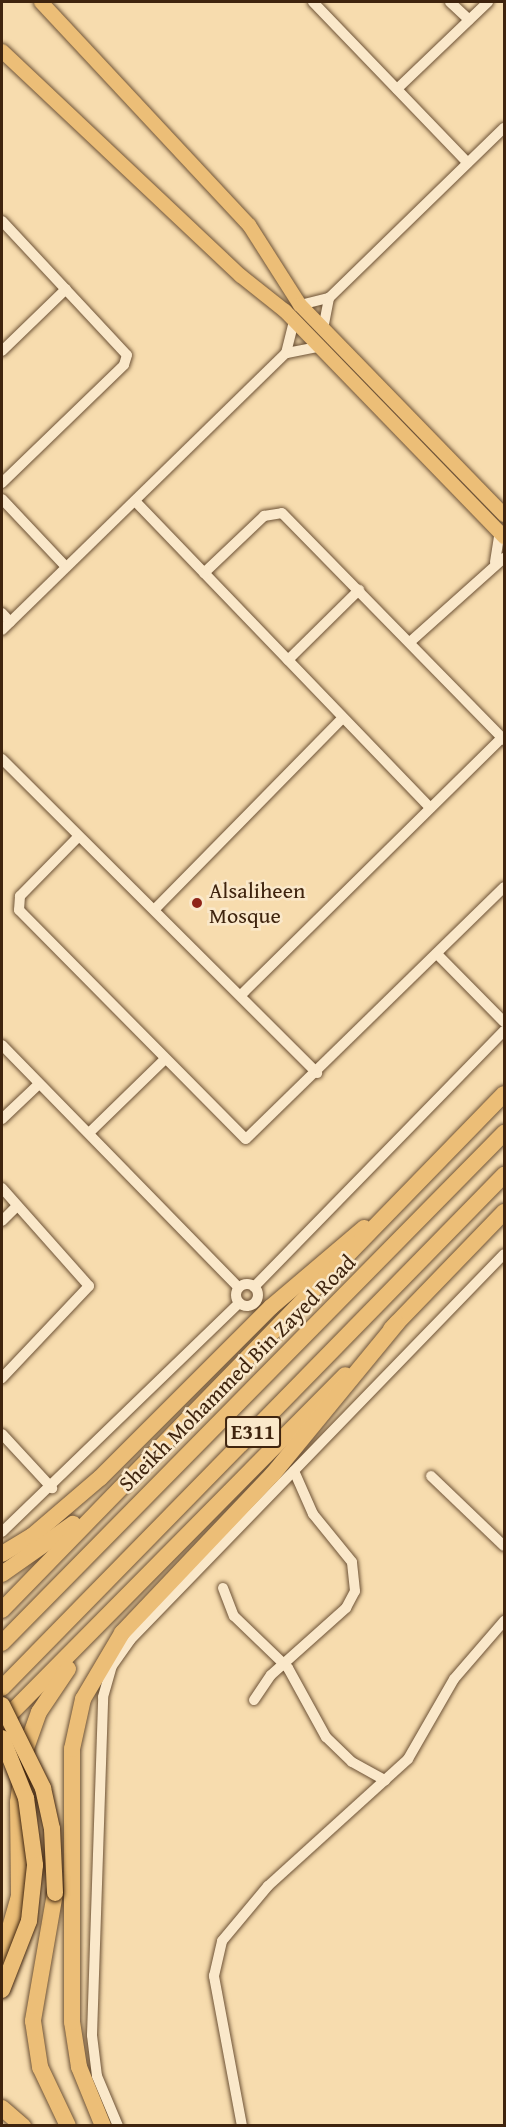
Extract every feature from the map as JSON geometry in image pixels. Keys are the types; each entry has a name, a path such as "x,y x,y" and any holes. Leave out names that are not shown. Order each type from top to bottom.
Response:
{"highway":[{"path":"2,1610 504,1094"},
{"name":"Sheikh Mohammed Bin Zayed Road","path":"2,1643 504,1133"},
{"name":"E311","path":"2,1688 504,1175"},
{"path":"2,1554 56,1517 271,1307 394,1207"},
{"path":"2,1722 504,1212"},
{"path":"103,2126 79,2067 72,2022 72,1749 83,1699 122,1633 273,1474 397,1323"},
{"path":"2,1574 32,1556 127,1480"},
{"path":"2,1956 19,1896 20,1776 39,1712 58,1681 141,1583"},
{"path":"2,1705 43,1788 52,1829 55,1893 33,2021 40,2067 68,2126"},
{"path":"2,1738 26,1798 35,1865 29,1921 2,1990"},
{"path":"2,2108 23,2126"}],"main road":[{"path":"41,2 249,225 300,305 504,515"},
{"path":"2,53 294,321 502,534"}],"street":[{"path":"312,2 468,163"},
{"path":"450,2 469,20"},
{"path":"397,89 488,2"},
{"path":"300,305 329,298 504,128"},
{"path":"2,221 122,346 126,361 2,483"},
{"path":"2,351 66,289"},
{"path":"323,329 329,298"},
{"path":"2,630 286,353 294,321"},
{"path":"286,353 319,347"},
{"path":"2,499 66,567"},
{"path":"135,501 430,808"},
{"path":"204,573 276,511 359,590 503,739 240,995"},
{"path":"410,642 500,560 502,534"},
{"path":"288,660 359,590"},
{"path":"2,613 10,622"},
{"path":"155,909 343,718"},
{"path":"3,764 155,909 317,1073"},
{"path":"78,837 20,896 19,910 163,1061 246,1139 317,1073 504,887"},
{"path":"436,954 504,1022"},
{"path":"239,1288 254,1287 504,1032"},
{"path":"2,1045 239,1288 239,1303"},
{"path":"89,1133 163,1061"},
{"path":"2,1119 39,1084"},
{"path":"2,1188 89,1286 2,1378"},
{"path":"2,1221 17,1206"},
{"path":"118,2126 97,2076 92,2035 106,1681 130,1640 504,1254"},
{"path":"2,1532 52,1488 239,1303 255,1303 254,1287"},
{"path":"2,1434 52,1488"},
{"path":"254,1700 284,1663 346,1608 357,1581 352,1562 313,1514 294,1471"},
{"path":"431,1476 504,1546"},
{"path":"223,1588 234,1616 284,1663 326,1737 352,1761 385,1780"},
{"path":"242,2126 214,1976 217,1952 268,1886 385,1780 420,1744 454,1679 504,1620"}],"place":[{"name":"Alsaliheen Mosque","path":"197,903"}]}
